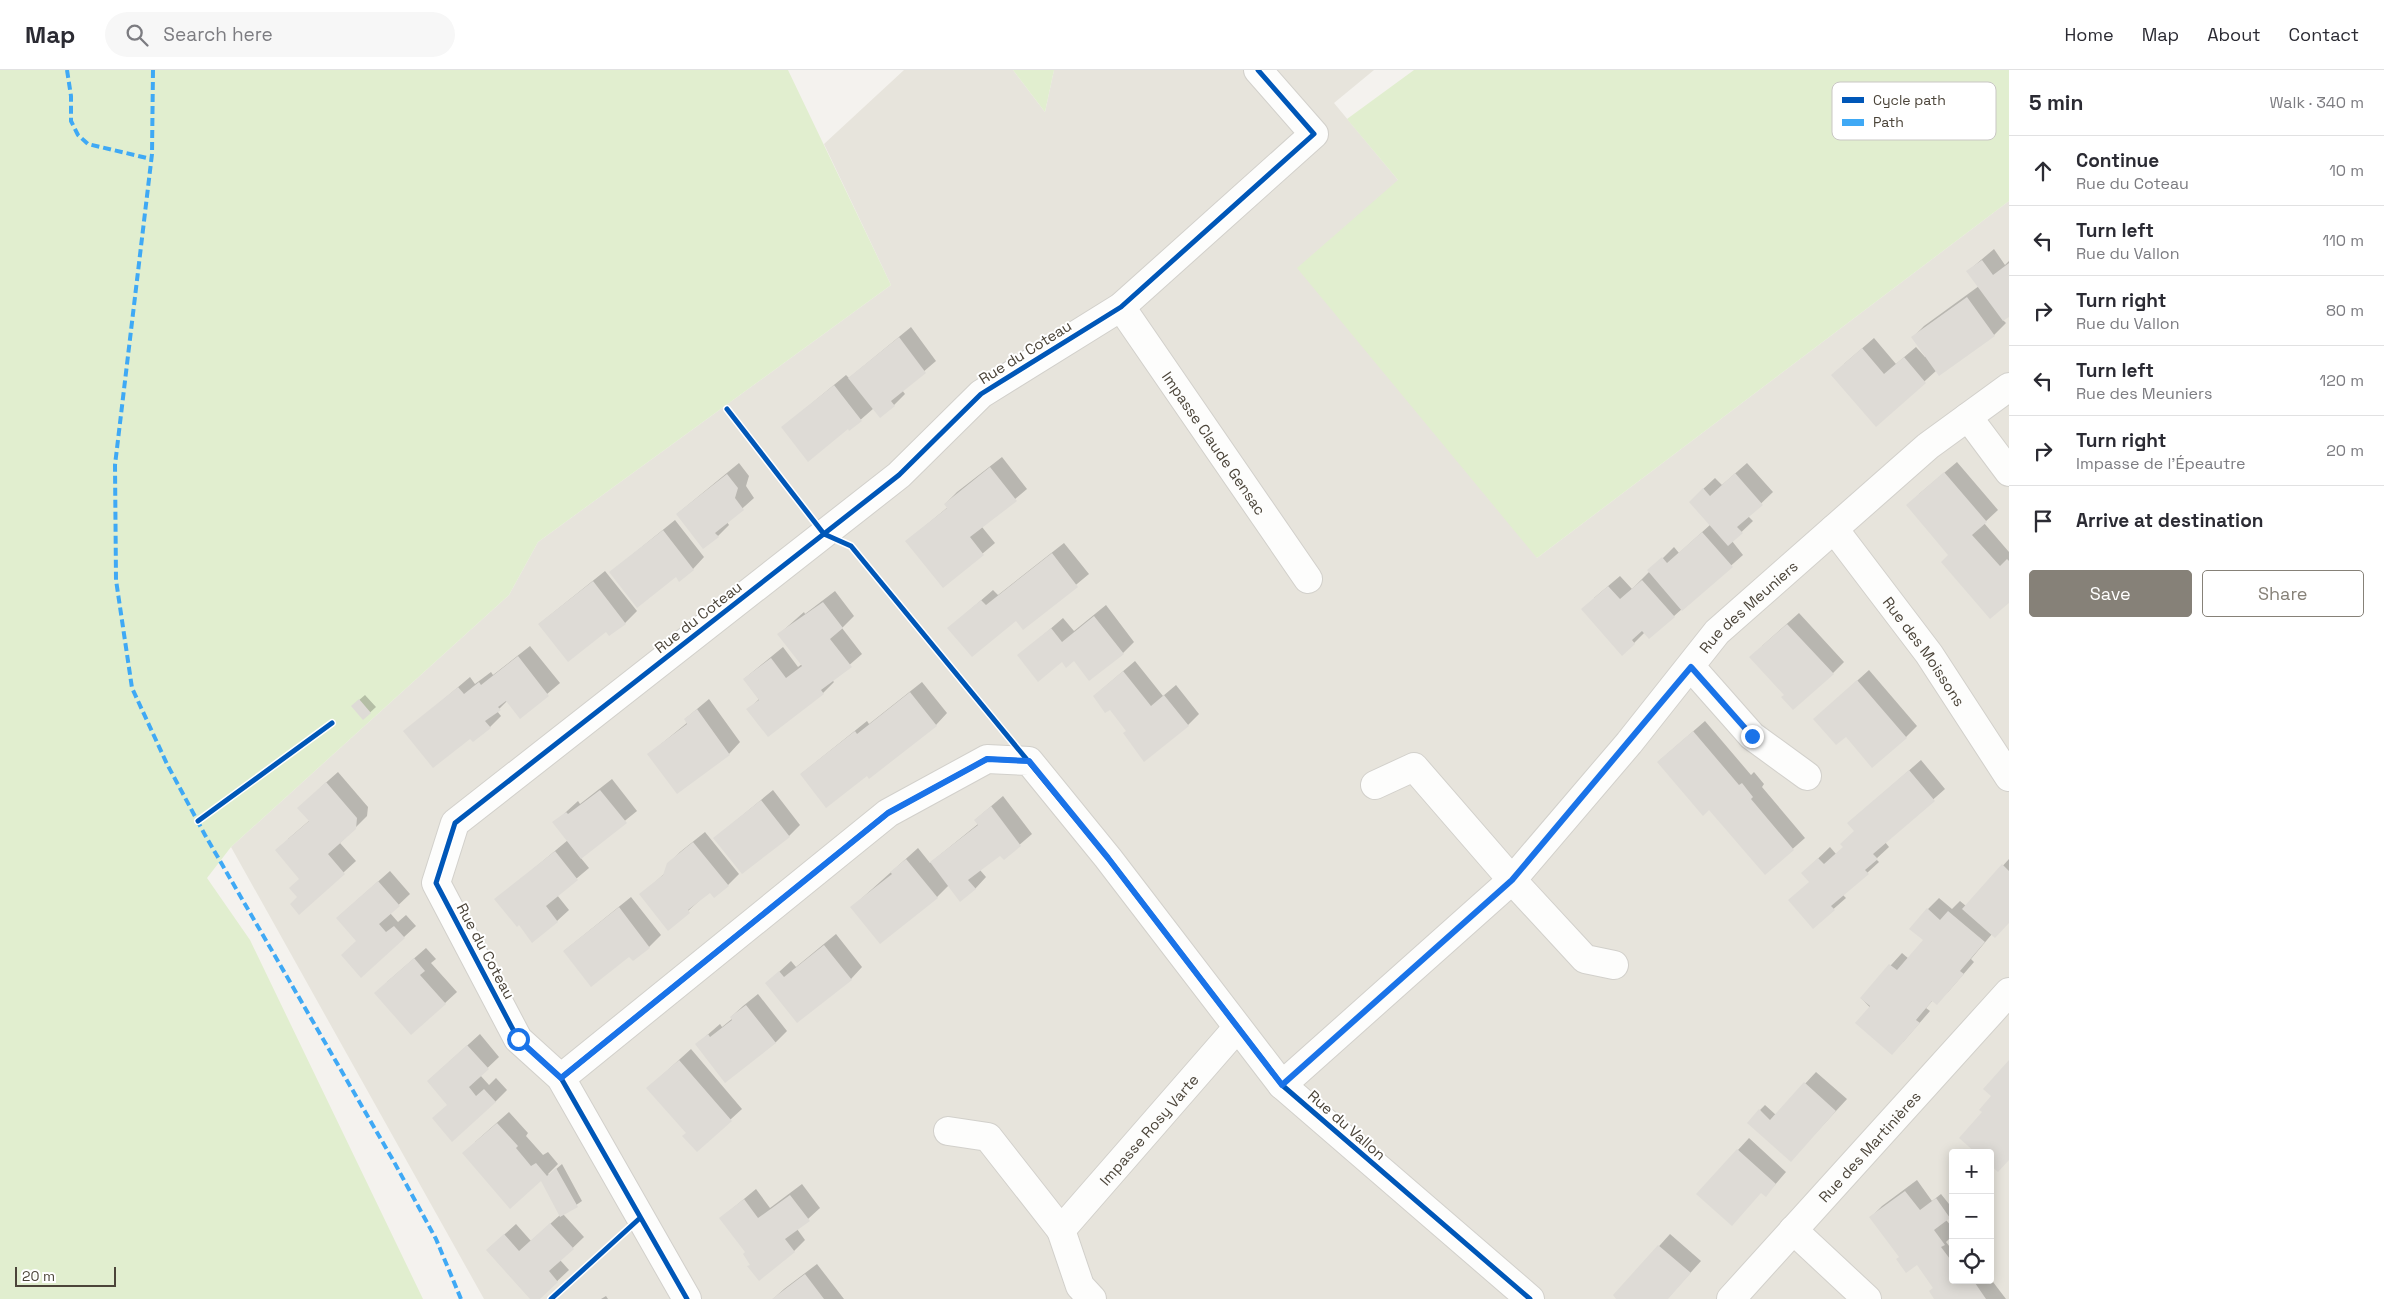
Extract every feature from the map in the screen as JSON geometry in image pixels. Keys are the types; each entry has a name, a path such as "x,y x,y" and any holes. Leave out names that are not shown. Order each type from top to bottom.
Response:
{"street":[{"name":"Rue du Coteau","path":"687,1299 561,1078 518,1039 436,883 456,823 899,475 981,394 1121,307 1314,134 1258,70"},
{"name":"Impasse Claude Gensac","path":"1121,307 1308,579"},
{"name":"Rue des Meuniers","path":"1282,1085 1512,880 1691,667 1717,632 1928,446 2009,387"},
{"path":"1968,417 2009,472"},
{"name":"Rue des Moissons","path":"1834,529 1929,654 2009,777"},
{"path":"1691,667 1752,736 1807,776"},
{"name":"Rue du Vallon","path":"561,1078 888,813 987,759 1029,761 1108,858 1282,1085 1530,1299"},
{"path":"1375,785 1414,767 1512,880 1585,959 1614,965"},
{"name":"Rue des Martinières","path":"1731,1299 2009,992"},
{"name":"Impasse Rosy Varte","path":"1061,1230 1237,1028"},
{"path":"948,1131 988,1137 1061,1230 1080,1286 1092,1299"},
{"path":"1793,1230 1867,1299"}],"shaded area":[{"path":"904,70 1013,70 1045,112 1054,70 1374,70 1334,103 1398,180 1537,558 2009,201 2009,1299 484,1299 231,847 509,595 538,542 891,285 824,144"}],"green space":[{"path":"0,70 788,70 891,285 538,542 509,595 231,847 207,878 250,940 423,1299 0,1299"},
{"path":"1013,70 1054,70 1045,112"},
{"path":"1414,70 2009,70 2009,201 1537,558 1297,268 1398,180 1347,119"}],"building":[{"path":"1982,260 1993,275 2009,263 2009,317 2003,321 1966,271"},
{"path":"1967,297 1995,336 1939,376 1911,337"},
{"path":"899,337 926,373 891,401 895,406 880,418 848,378"},
{"path":"1862,348 1884,374 1904,357 1926,383 1876,427 1831,375"},
{"path":"834,385 862,421 849,431 848,429 808,462 781,427"},
{"path":"990,467 1017,501 970,537 984,555 943,588 905,541 947,508 944,504"},
{"path":"1944,472 1987,522 1972,535 2000,566 2007,559 2009,561 2009,603 1990,619 1941,562 1948,555 1906,505"},
{"path":"1735,473 1763,505 1737,527 1743,533 1728,546 1689,502 1703,488 1710,496"},
{"path":"727,474 738,488 735,498 744,510 715,533 719,537 703,549 676,514"},
{"path":"663,530 694,570 679,582 676,577 637,608 609,572"},
{"path":"1702,532 1733,567 1682,611 1647,570 1662,557 1667,563"},
{"path":"1052,553 1078,587 1023,630 1016,621 972,657 947,628 981,600 986,605"},
{"path":"1642,580 1675,617 1649,639 1642,631 1632,640 1635,644 1622,656 1581,609 1608,586 1620,599"},
{"path":"593,581 626,624 609,636 606,632 568,662 538,624"},
{"path":"823,602 843,628 830,639 852,667 821,690 824,694 768,737 746,709 759,700 743,679 771,658 786,678 802,666 777,634"},
{"path":"1094,616 1124,654 1089,681 1074,661 1066,668 1062,662 1038,682 1017,655 1051,628 1062,642"},
{"path":"1787,624 1834,674 1793,710 1781,697 1784,695 1749,657"},
{"path":"518,656 549,696 520,719 506,701 498,707 501,710 485,721 491,728 473,742 470,739 433,768 403,731 458,687 464,694 479,682 481,685"},
{"path":"1123,671 1151,706 1164,695 1189,726 1144,762 1123,733 1126,731 1110,710 1105,713 1093,696"},
{"path":"1857,680 1907,738 1872,768 1846,737 1836,745 1813,719"},
{"path":"910,692 937,726 869,779 867,776 826,808 800,774 855,731 857,734"},
{"path":"359,699 371,713 363,720 351,706"},
{"path":"697,709 730,755 677,794 647,754 687,724 684,719"},
{"path":"1693,731 1739,785 1742,783 1753,797 1751,799 1794,850 1765,875 1709,810 1703,816 1657,762"},
{"path":"1909,770 1935,801 1873,854 1878,859 1865,870 1869,874 1831,906 1835,910 1813,929 1788,900 1809,882 1801,873 1818,858 1824,864 1843,847 1840,844 1854,831 1847,823"},
{"path":"326,782 357,818 356,829 328,854 345,874 299,915 290,904 297,897 289,888 299,879 275,850 309,821 297,808"},
{"path":"600,790 627,823 581,859 552,822 566,812 568,814"},
{"path":"761,800 790,837 742,874 713,838"},
{"path":"991,806 1021,846 1004,860 1000,856 968,880 976,889 960,902 930,862 978,825 974,820"},
{"path":"693,842 729,886 714,898 710,893 688,910 690,913 668,931 639,894 663,875 667,863"},
{"path":"555,851 578,880 546,906 558,922 532,943 519,925 517,927 494,899"},
{"path":"906,859 938,898 880,944 850,907 892,874 890,872"},
{"path":"2002,864 2009,871 2009,923 1995,938 1962,909"},
{"path":"378,881 400,906 379,924 386,932 394,926 405,938 361,978 341,955 356,941 336,918"},
{"path":"619,907 650,948 633,961 629,957 591,987 563,951"},
{"path":"1927,908 1940,920 1948,911 1985,942 1960,971 1964,974 1937,1005 1932,1001 1916,1020 1920,1023 1892,1055 1855,1023 1870,1006 1860,998 1889,964 1897,970 1923,940 1909,929"},
{"path":"824,945 852,980 797,1023 765,983 779,971 784,977"},
{"path":"414,958 425,971 420,975 446,1004 411,1035 374,993"},
{"path":"746,1005 776,1043 725,1083 695,1044 708,1034 710,1037 732,1020 730,1017"},
{"path":"467,1045 489,1069 469,1087 476,1096 484,1089 496,1102 452,1142 432,1118 447,1105 427,1081"},
{"path":"679,1060 732,1121 697,1152 682,1136 686,1133 646,1088"},
{"path":"2009,1060 2009,1160 1998,1172 1994,1168 1994,1149 1971,1149 1959,1138 1982,1112 1979,1110 1991,1096 1983,1089"},
{"path":"1804,1082 1836,1111 1791,1162 1747,1123 1759,1109 1770,1120"},
{"path":"497,1123 518,1146 516,1148 531,1166 536,1163 547,1176 556,1168 578,1207 560,1217 541,1181 510,1209 462,1153"},
{"path":"1737,1149 1776,1184 1766,1197 1761,1193 1732,1226 1696,1194"},
{"path":"1905,1191 1920,1210 1936,1198 1949,1217 1949,1219 1934,1230 1945,1245 1941,1247 1949,1258 1949,1284 1976,1284 1986,1299 1934,1299 1929,1291 1933,1288 1917,1265 1906,1273 1896,1259 1899,1257 1869,1217"},
{"path":"790,1195 810,1221 785,1239 795,1252 759,1281 747,1266 750,1265 743,1254 745,1252 719,1218 744,1199 758,1218"},
{"path":"550,1223 574,1249 549,1271 558,1282 540,1299 530,1299 486,1250 504,1234 519,1251"},
{"path":"1658,1245 1691,1273 1668,1299 1616,1299 1613,1295"},
{"path":"805,1274 824,1299 772,1299"}],"marked path":[{"path":"67,70 71,96 71,121 78,135 88,144 151,159"},
{"path":"153,70 152,154 115,465 116,580 132,688 167,764 205,835 393,1160 436,1239 461,1299"}],"cycle path":[{"path":"687,1299 561,1078 518,1039 436,883 455,823 899,475 981,394 1121,307 1314,134 1258,70"},
{"path":"727,409 824,534 851,546 1108,858 1282,1085 1530,1299"},
{"path":"198,821 332,723"},
{"path":"561,1078 888,813 987,759 1029,761"},
{"path":"551,1299 640,1218"}],"route":[{"path":"518,1039 561,1078 888,813 987,759 1029,761 1108,858 1282,1085 1512,880 1691,667 1752,736"}]}
